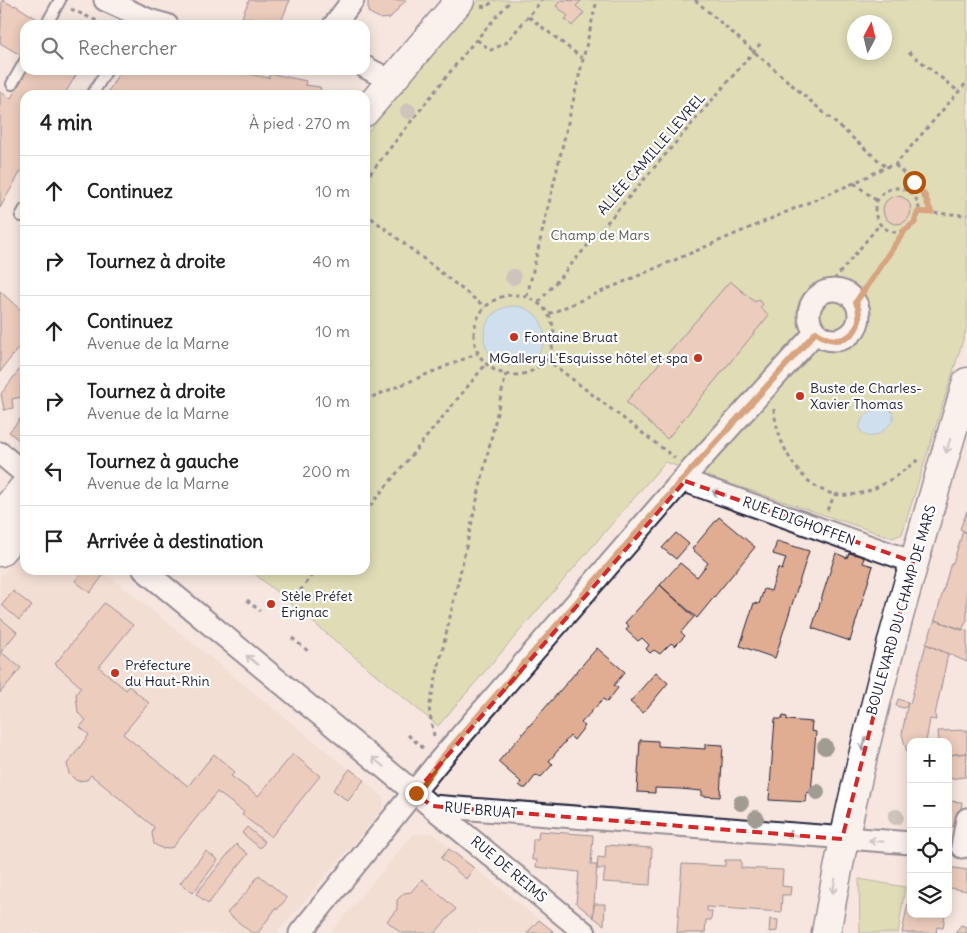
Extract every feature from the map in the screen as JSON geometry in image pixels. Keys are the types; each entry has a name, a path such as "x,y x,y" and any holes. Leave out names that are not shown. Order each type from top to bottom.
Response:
{"street":[{"path":"105,0 136,20"},
{"path":"338,20 353,0"},
{"path":"370,96 377,73 437,0"},
{"path":"360,90 460,0"},
{"path":"831,290 845,292 856,302 860,317 853,332 839,340 830,340 816,332 809,318 810,310 812,303 824,292 831,290"},
{"path":"300,933 424,799 439,761 816,332"},
{"name":"BOULEVARD DU CHAMP DE MARS","path":"826,933 842,839 864,742 913,562 967,382"},
{"path":"0,453 20,470"},
{"name":"RUE EDIGHOFFEN","path":"688,476 913,562"},
{"path":"0,516 20,492"},
{"path":"0,552 20,528"},
{"path":"150,575 424,799"},
{"name":"RUE BRUAT","path":"424,799 842,839 907,843"},
{"name":"RUE DE REIMS","path":"424,799 586,933"},
{"path":"959,848 967,820"}],"lane":[{"path":"49,20 59,1"},
{"path":"12,84 20,70"},
{"path":"95,90 104,75"}],"path":[{"path":"370,174 511,0"},
{"path":"477,40 491,50 506,43 542,0"},
{"path":"527,296 597,0"},
{"path":"696,0 886,166"},
{"path":"59,1 95,20"},
{"path":"528,17 582,58"},
{"name":"ALLÉE CAMILLE LEVREL","path":"539,302 761,44"},
{"path":"909,52 959,92"},
{"path":"549,314 854,183 886,166 895,165 967,82"},
{"path":"895,165 914,182 925,196 931,212"},
{"path":"854,183 877,201"},
{"path":"856,302 905,230 914,223 918,212 915,199 905,190 892,189 880,196 875,213 880,224 891,231 905,230"},
{"path":"918,212 967,215"},
{"path":"370,216 485,307"},
{"path":"824,292 880,224"},
{"path":"509,294 527,296 539,302 549,314 554,325 555,337 552,349 546,360 532,371 524,374 506,374 486,364 478,353 474,334 479,315 485,307 500,297 509,294"},
{"path":"370,398 478,353"},
{"path":"546,360 688,476"},
{"path":"370,506 486,364"},
{"path":"439,761 429,708 506,374"},
{"path":"772,380 774,417 782,442 800,472 808,481 825,492 835,495 855,495 875,488 896,476 924,455"},
{"path":"285,609 313,575"},
{"path":"247,600 260,611"},
{"path":"292,638 308,651"}],"highlighted area":[{"path":"685,481 913,562 842,839 432,806 415,793"}],"shaded area":[{"name":"Préfecture du Haut-Rhin","path":"20,553 20,575 108,575 382,796 384,805 378,815 277,933 0,933 0,577"},
{"path":"432,833 553,931 551,933 330,933 413,835"}],"green space":[{"name":"Champ de Mars","path":"479,0 967,0 967,327 902,534 893,538 665,462 438,726 256,575 370,575 370,129"},
{"path":"859,879 905,887 898,933 860,933"}],"water":[{"name":"Fontaine Bruat","path":"508,306 520,306 531,311 539,319 544,330 542,348 531,361 520,366 508,366 497,361 489,353 484,342 484,330 489,319 497,311"},
{"path":"881,407 888,407 893,414 893,421 873,436 864,434 860,430 861,421 869,413"}],"building":[{"path":"2,0 15,5 39,20 20,20 20,55 0,43"},
{"path":"249,0 290,0 282,20 258,20 242,17"},
{"path":"368,0 406,0 390,18 381,19 368,12"},
{"path":"561,0 581,1 576,6 584,13 572,26 565,19 568,16 556,6"},
{"path":"23,75 76,75 67,90 20,90 20,173 0,208 0,92 11,98"},
{"path":"118,75 254,75 269,78 269,75 278,75 306,81 305,85 320,87 321,90 109,90"},
{"path":"897,196 907,200 911,210 907,220 897,224 887,220 883,210 887,200"},
{"name":"MGallery L'Esquisse hôtel et spa","path":"730,281 755,302 758,300 763,304 760,308 769,315 667,439 626,402"},
{"path":"0,291 20,309 20,346 0,372"},
{"path":"20,369 20,397 12,399 13,408 4,410 1,394"},
{"path":"20,419 20,441 9,432"},
{"path":"967,511 967,533 960,529"},
{"path":"719,517 755,547 697,618 660,585 680,563 697,577 708,563 692,549"},
{"path":"963,531 967,533 967,620 962,630 935,620 951,563 953,563"},
{"path":"676,533 689,544 676,559 662,548"},
{"path":"777,541 809,551 775,658 740,646 754,603 759,604 764,589 771,591 778,568 782,570 786,558 773,554"},
{"path":"836,553 847,558 849,553 864,557 863,563 873,566 850,641 812,628"},
{"path":"80,575 104,575 90,593 75,581"},
{"path":"660,585 694,617 681,632 685,636 675,646 671,643 660,654 654,650 650,653 646,649 649,645 642,638 638,641 626,630 629,626 625,623"},
{"path":"13,591 32,606 19,620 2,605"},
{"name":"Préfecture du Haut-Rhin","path":"104,603 133,625 99,667 126,690 129,686 149,703 123,734 188,786 214,754 235,772 231,776 258,796 293,754 320,776 271,837 242,815 244,812 217,792 173,847 163,849 154,844 152,833 154,827 91,775 87,780 77,781 69,774 67,764 89,735 80,727 86,720 78,713 76,694 81,687 55,664"},
{"path":"0,618 17,632 1,652 21,668 0,693"},
{"path":"935,620 967,631 967,662 926,644"},
{"path":"926,644 948,654 935,715 936,720 930,719 927,738 907,738 907,753 902,734 908,702 910,704"},
{"path":"597,648 625,672 614,685 618,688 607,702 603,699 581,723 585,726 574,740 570,736 549,761 553,764 541,777 536,775 526,788 523,788 519,785 521,782 498,762"},
{"path":"656,672 668,683 643,713 630,702"},
{"path":"898,699 908,702 907,706 904,708 896,706"},
{"path":"783,716 787,717 787,720 812,722 811,731 816,732 811,793 807,792 806,802 769,800 775,719 782,719"},
{"path":"967,730 967,753 952,755 952,738 939,738 938,731"},
{"path":"640,740 658,741 658,746 705,749 705,744 723,745 720,797 702,796 702,791 680,789 655,788 655,793 637,792"},
{"path":"967,753 965,777 952,779 952,755"},
{"path":"350,769 364,780 348,801 333,790"},
{"path":"952,801 962,802 959,827 952,826"},
{"path":"247,827 265,842 260,848 242,833"},
{"path":"539,831 593,835 591,865 597,865 593,917 576,903 579,872 536,867 537,860 532,860 533,839 538,839"},
{"path":"236,844 248,854 208,904 196,894"},
{"path":"606,845 652,848 650,885 603,882 605,869 597,869 598,857 605,858"},
{"path":"449,849 474,868 466,879 441,858"},
{"path":"206,851 218,860 193,893 180,883"},
{"path":"725,860 741,860 741,868 783,870 782,886 791,887 790,895 782,895 781,912 707,907 707,911 712,911 711,920 706,920 705,933 677,933 682,864 725,866"},
{"path":"952,868 967,870 967,891 952,888"},
{"path":"259,875 287,898 277,910 276,908 258,933 252,933 227,913 251,887"},
{"path":"422,879 456,909 435,933 401,933 387,921 397,909 397,900 404,893 411,892"},
{"path":"594,904 605,904 604,925 593,917"},
{"path":"907,907 907,918 944,918 943,928 937,927 936,933 902,933"},
{"path":"770,919 778,920 777,931 769,932"},
{"path":"539,920 553,931 551,933 527,933"},
{"path":"961,925 967,927 967,933 955,933"}],"place":[{"name":"Fontaine Bruat","path":"514,337"},
{"name":"MGallery L'Esquisse hôtel et spa","path":"698,358"},
{"name":"Buste de Charles- Xavier Thomas","path":"800,396"},
{"name":"Stèle Préfet Erignac","path":"271,604"},
{"name":"Préfecture du Haut-Rhin","path":"115,673"}],"route":[{"path":"416,793 439,761 685,480 691,470 816,332 822,338 839,340 846,338 858,326 860,317 856,302 905,230 914,223 918,212 931,212 925,196 914,182"}]}
